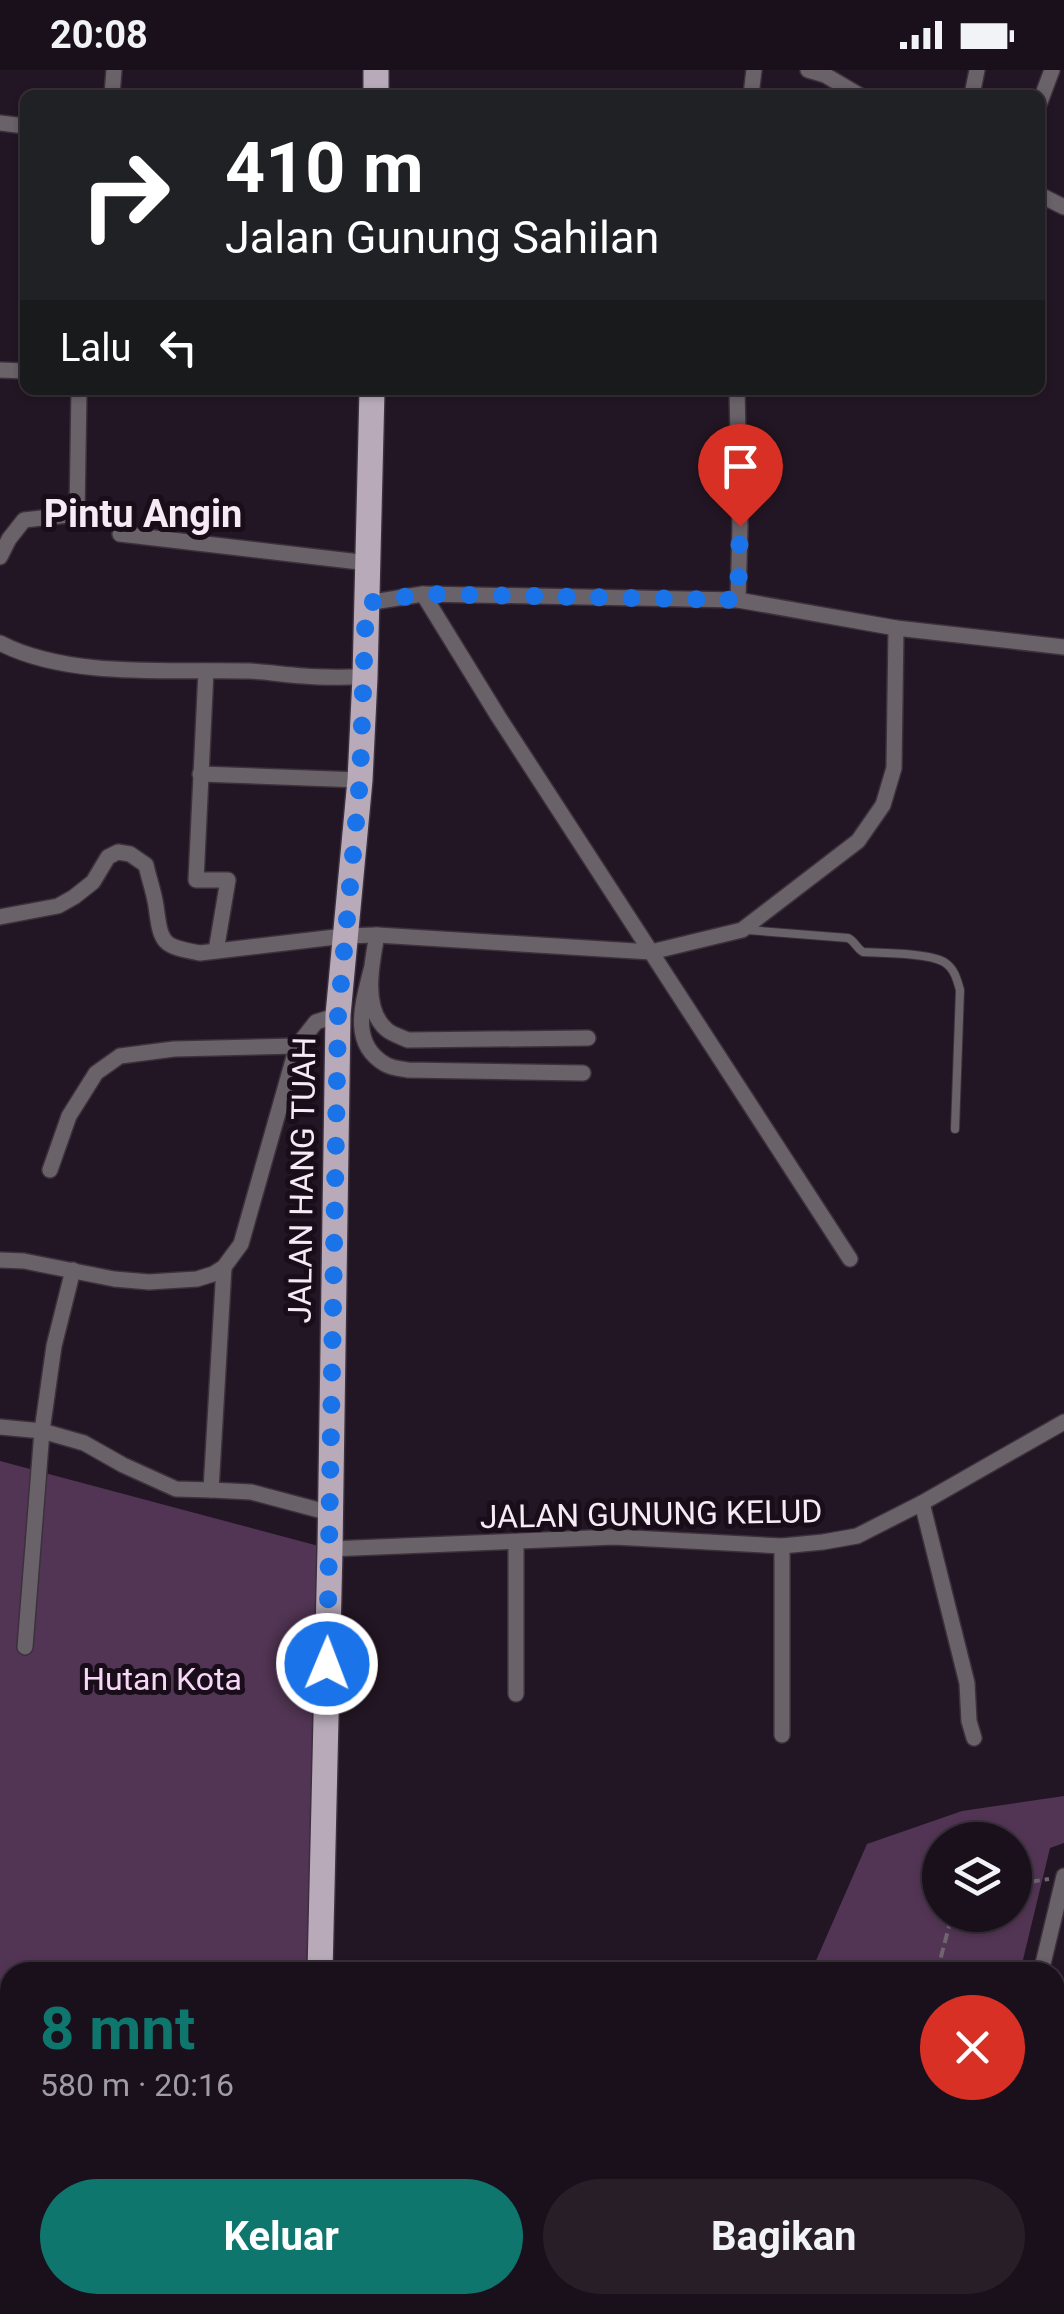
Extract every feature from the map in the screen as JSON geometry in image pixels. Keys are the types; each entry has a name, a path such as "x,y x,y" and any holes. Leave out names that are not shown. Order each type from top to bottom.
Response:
{"main road":[{"name":"JALAN HANG TUAH","path":"320,1962 338,1015 360,780 372,395"}],"street":[{"path":"808,70 850,90"},
{"path":"0,557 24,520 77,514 80,395"},
{"path":"737,395 738,600"},
{"path":"120,534 368,563"},
{"path":"423,594 850,1259"},
{"path":"366,603 423,594 738,600 896,628 1064,646"},
{"path":"0,917 58,906 93,882 108,857 118,852 130,854 146,865 159,933 166,942 176,949 200,953 377,935 652,952 742,930 858,840 883,805 894,768 896,628"},
{"path":"0,643 38,659 152,671 365,677"},
{"path":"206,672 196,880 228,880 216,951"},
{"path":"200,774 360,780"},
{"path":"377,935 360,1030 368,1048 386,1065 408,1070 583,1073"},
{"path":"370,970 371,1004 384,1028 408,1040 588,1038"},
{"path":"0,1260 149,1282 197,1279 224,1267 240,1244 297,1046 316,1022 338,1015"},
{"path":"50,1170 78,1101 96,1073 120,1056 297,1046"},
{"path":"211,1490 224,1267"},
{"path":"25,1647 42,1431 54,1346 74,1270"},
{"name":"JALAN GUNUNG KELUD","path":"330,1549 614,1538 782,1546 856,1536 1064,1422"},
{"path":"0,1427 42,1431 84,1442 176,1489 251,1492 330,1512"},
{"path":"922,1503 967,1683 974,1738"},
{"path":"516,1542 516,1694"},
{"path":"782,1546 782,1735"},
{"path":"1043,1962 1064,1876"}],"lane":[{"path":"742,930 848,938 863,952 946,963 956,975 960,990 956,1128"}],"path":[{"path":"1032,1881 1064,1876"},
{"path":"940,1962 948,1932"}],"green space":[{"name":"Hutan Kota","path":"0,1461 330,1549 314,1962 0,1962"},
{"path":"1064,1796 1064,1843 1050,1848 1032,1922 1032,1822 930,1822 962,1811"},
{"path":"922,1825 922,1932 1030,1932 1022,1962 815,1962 867,1844"}],"district":[{"name":"Pintu Angin","path":"143,514"}],"route":[{"path":"327,1664 338,1015 360,780 366,603 423,594 738,600 740,526"}]}
